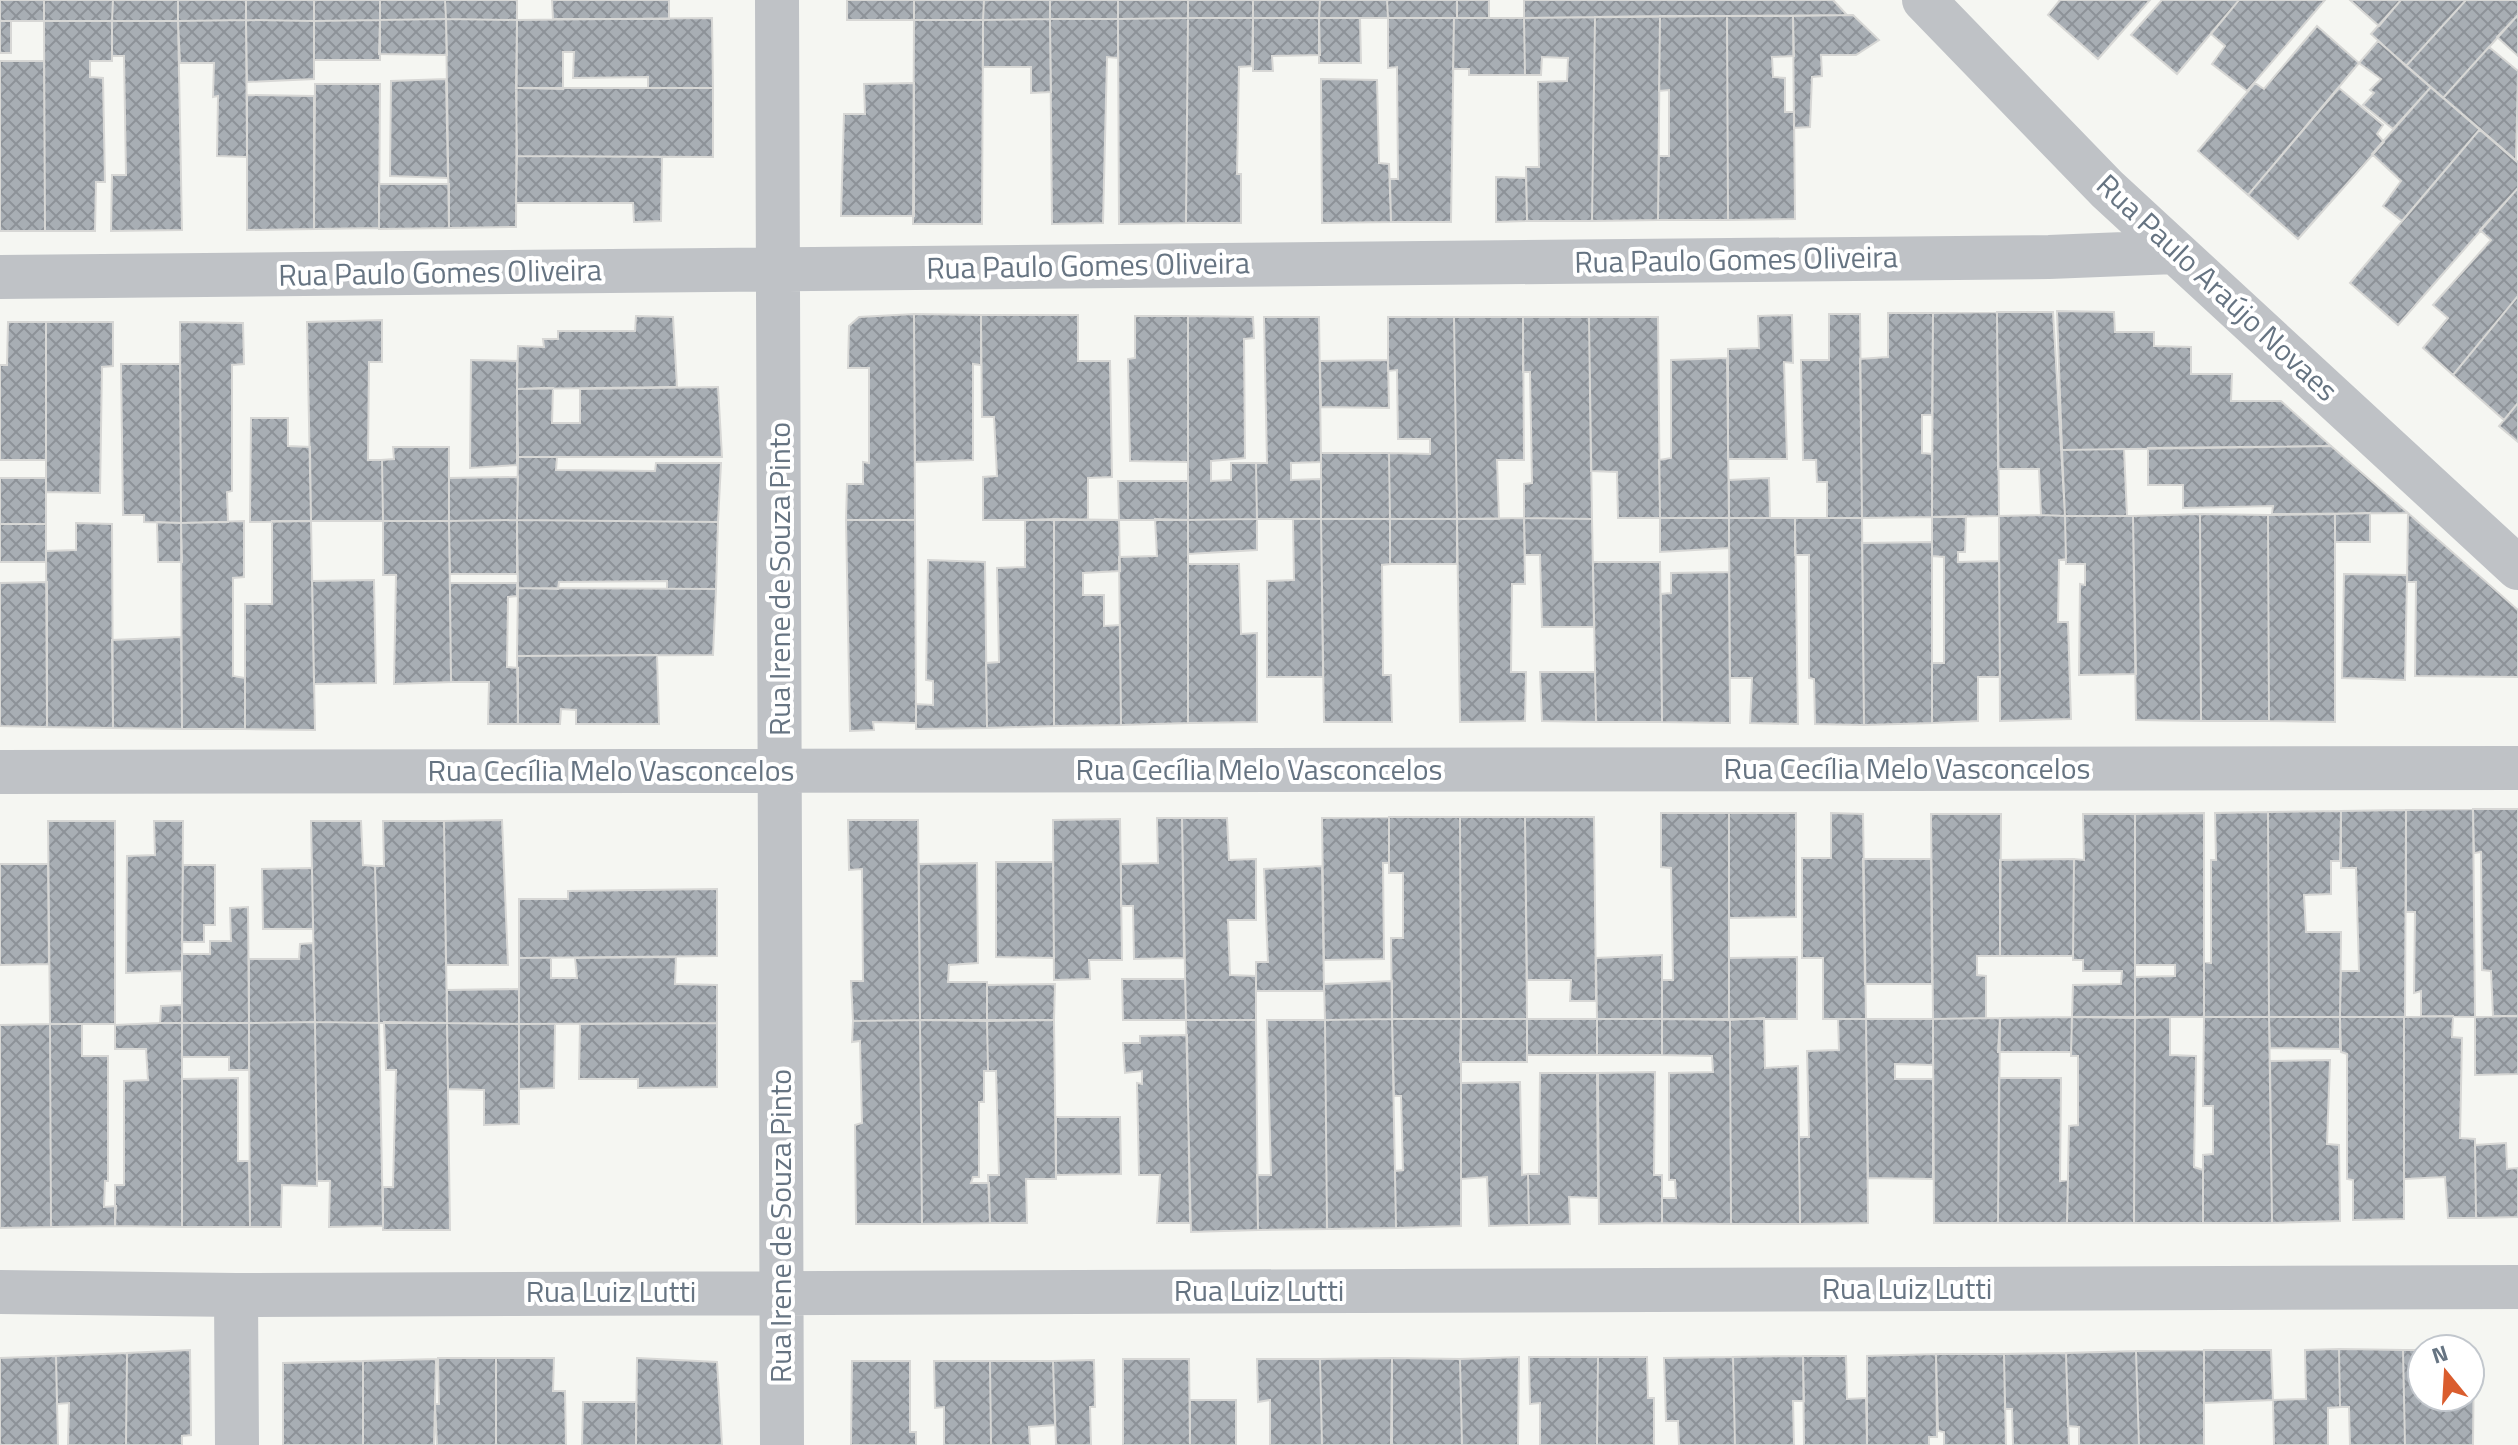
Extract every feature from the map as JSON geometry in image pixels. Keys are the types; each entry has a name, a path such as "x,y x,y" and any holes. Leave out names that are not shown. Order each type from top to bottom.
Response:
{"street":[{"name":"Rua Irene de Souza Pinto","path":"777,0 781,771 779,1291 782,1445"},
{"name":"Rua Paulo Araújo Novaes","path":"1924,0 2107,189 2518,568"},
{"name":"Rua Paulo Gomes Oliveira","path":"0,277 2033,257 2175,252"},
{"name":"Rua Cecília Melo Vasconcelos","path":"0,772 2518,768"},
{"name":"Rua Luiz Lutti","path":"0,1292 236,1295 2518,1287"},
{"path":"236,1295 237,1445"}],"building":[{"path":"0,0 44,0 44,21 0,21"},
{"path":"44,0 113,0 112,21 44,21"},
{"path":"113,0 178,0 178,21 112,21"},
{"path":"178,0 246,0 246,20 178,21"},
{"path":"246,0 314,0 314,21 246,20"},
{"path":"314,0 380,0 380,20 314,21"},
{"path":"380,0 445,0 446,19 380,20"},
{"path":"445,0 517,0 517,20 446,19"},
{"path":"552,0 669,0 669,19 553,19"},
{"path":"847,0 914,0 914,20 847,20"},
{"path":"914,0 984,0 983,20 914,20"},
{"path":"984,0 1050,0 1050,19 983,20"},
{"path":"1050,0 1118,0 1118,19 1050,19"},
{"path":"1118,0 1188,0 1188,18 1118,19"},
{"path":"1188,0 1253,0 1253,18 1188,18"},
{"path":"1253,0 1320,0 1319,18 1253,18"},
{"path":"1320,0 1387,0 1388,18 1319,18"},
{"path":"1387,0 1457,0 1457,18 1388,18"},
{"path":"1457,0 1489,0 1489,18 1457,18"},
{"path":"1524,0 1833,0 1847,15 1524,18"},
{"path":"2060,0 2150,0 2098,59 2048,15"},
{"path":"2162,0 2239,0 2177,74 2131,35"},
{"path":"2239,0 2325,0 2247,91 2212,64 2225,46 2211,34"},
{"path":"2350,0 2401,0 2379,26"},
{"path":"2401,0 2466,0 2406,66 2371,34"},
{"path":"2466,0 2518,0 2518,15 2443,98 2406,66"},
{"path":"1853,15 1879,40 1856,55 1821,55 1822,76 1812,77 1810,127 1794,128 1793,16"},
{"path":"2518,15 2518,56 2497,37"},
{"path":"1660,16 1727,16 1728,220 1658,220 1659,156 1669,156 1669,90 1659,91"},
{"path":"1660,16 1658,220 1592,221 1595,17"},
{"path":"1727,16 1793,16 1794,56 1772,57 1773,77 1785,78 1785,112 1794,112 1795,219 1728,220"},
{"path":"1595,17 1592,221 1527,221 1526,167 1539,167 1538,82 1567,81 1568,58 1542,57 1541,75 1525,75 1524,18"},
{"path":"712,18 713,88 648,88 648,77 573,78 574,52 563,52 563,89 516,88 517,20"},
{"path":"1188,18 1253,18 1252,66 1239,67 1237,174 1241,174 1241,223 1186,223"},
{"path":"1188,18 1186,223 1119,224 1118,19"},
{"path":"1253,18 1319,18 1320,55 1272,56 1273,71 1253,71"},
{"path":"1319,18 1360,18 1361,63 1319,63"},
{"path":"1388,18 1454,18 1451,222 1391,222 1390,179 1398,179 1397,67 1388,68"},
{"path":"1454,18 1524,18 1525,75 1469,75 1469,69 1453,69"},
{"path":"446,19 517,20 516,227 449,228"},
{"path":"446,19 447,55 379,54 380,20"},
{"path":"1050,19 1118,19 1118,58 1107,57 1103,223 1052,224"},
{"path":"1050,19 1051,92 1031,93 1031,67 983,67 983,20"},
{"path":"246,20 314,21 314,79 247,82"},
{"path":"246,20 247,157 217,156 218,96 213,97 214,63 180,63 178,21"},
{"path":"380,20 380,60 314,60 314,21"},
{"path":"914,20 983,20 982,224 913,224"},
{"path":"0,21 11,21 11,53 0,53"},
{"path":"44,21 112,21 112,61 90,61 90,77 103,78 105,182 96,182 95,231 45,231"},
{"path":"112,21 178,21 182,230 111,231 112,175 126,175 124,56 112,56"},
{"path":"2317,26 2359,63 2248,195 2198,151 2255,83 2264,89"},
{"path":"2378,41 2431,87 2393,129 2363,105 2374,93 2370,90 2381,79 2359,63"},
{"path":"2489,47 2518,71 2516,161 2443,98"},
{"path":"0,61 44,61 45,231 0,231"},
{"path":"446,79 448,178 390,176 391,81"},
{"path":"1321,79 1377,80 1379,163 1389,164 1391,222 1322,223"},
{"path":"914,83 914,216 841,216 844,114 865,114 864,84"},
{"path":"315,84 380,84 379,228 314,229"},
{"path":"2431,87 2480,129 2402,221 2383,206 2401,181 2372,154"},
{"path":"516,88 713,88 713,157 517,156"},
{"path":"2339,88 2383,125 2377,134 2384,142 2298,239 2248,195"},
{"path":"247,95 314,96 314,229 247,230"},
{"path":"2480,129 2518,162 2518,188 2398,325 2350,283"},
{"path":"517,156 662,157 661,221 634,222 633,203 516,203"},
{"path":"1496,177 1526,178 1527,221 1496,222"},
{"path":"379,184 449,184 449,228 379,229"},
{"path":"2518,188 2518,296 2453,375 2423,348 2448,318 2433,305 2491,240 2480,230"},
{"path":"2518,296 2518,403 2504,420 2453,375"},
{"path":"2057,311 2114,312 2115,332 2154,332 2154,346 2191,347 2191,374 2232,374 2231,401 2281,401 2331,446 2062,450"},
{"path":"1997,312 1999,516 1932,517 1933,313"},
{"path":"1997,312 2053,312 2065,516 2041,515 2039,469 1998,469"},
{"path":"1888,313 1933,313 1932,415 1922,415 1922,453 1932,454 1932,517 1862,518 1860,359 1888,357"},
{"path":"914,314 981,315 981,365 973,364 973,460 915,462"},
{"path":"914,314 915,520 846,520 847,484 863,484 863,462 869,463 869,368 848,368 849,326 859,317"},
{"path":"1829,314 1860,314 1862,518 1827,518 1827,482 1817,482 1816,460 1803,460 1801,360 1829,360"},
{"path":"981,315 1078,315 1078,361 1110,361 1112,477 1088,478 1088,520 983,520 983,477 997,476 994,417 982,417"},
{"path":"1792,315 1793,363 1784,362 1787,459 1728,459 1728,349 1759,348 1758,316"},
{"path":"636,316 673,317 677,387 517,389 518,346 544,347 543,339 558,339 558,331 635,331"},
{"path":"1135,316 1188,316 1188,462 1130,461 1128,359 1135,358"},
{"path":"1188,316 1253,317 1254,338 1244,339 1245,458 1211,461 1211,481 1231,480 1231,463 1256,463 1257,519 1188,520"},
{"path":"1264,317 1319,317 1321,462 1291,463 1291,480 1321,479 1321,519 1257,519 1256,463 1267,463"},
{"path":"1388,317 1454,317 1457,519 1390,519 1389,453 1430,454 1430,439 1398,439 1397,370 1388,371"},
{"path":"1454,317 1523,317 1524,460 1497,460 1499,519 1457,519"},
{"path":"1523,317 1589,317 1592,519 1524,518 1524,484 1532,483 1530,372 1523,372"},
{"path":"1589,317 1658,317 1660,518 1618,518 1617,472 1591,471"},
{"path":"382,320 382,362 369,362 368,460 382,460 383,521 311,521 307,322"},
{"path":"8,322 46,322 46,460 0,460 0,365 7,365"},
{"path":"46,322 113,322 113,366 102,367 100,493 46,492"},
{"path":"180,322 243,323 244,364 232,365 232,491 227,492 228,522 181,523"},
{"path":"1727,358 1729,518 1660,518 1659,460 1671,458 1671,360"},
{"path":"471,360 517,361 517,465 470,468"},
{"path":"1388,360 1389,408 1321,407 1320,361"},
{"path":"121,364 180,364 181,523 144,522 144,515 123,515"},
{"path":"718,387 722,457 518,457 517,389 553,388 552,423 580,423 580,389"},
{"path":"2518,403 2518,442 2499,426"},
{"path":"251,418 288,418 288,446 310,447 311,521 250,522"},
{"path":"2331,446 2408,513 2272,514 2273,506 2183,508 2183,485 2148,485 2148,448"},
{"path":"393,447 449,447 449,521 383,521 382,460 394,459"},
{"path":"2124,449 2127,516 2065,516 2062,450"},
{"path":"1321,453 1389,453 1390,519 1321,519"},
{"path":"518,457 557,457 556,470 655,471 656,463 721,463 718,522 517,520"},
{"path":"518,477 517,520 449,521 449,478"},
{"path":"0,478 46,478 46,524 0,524"},
{"path":"1769,478 1770,518 1729,518 1729,480"},
{"path":"1118,481 1188,481 1188,520 1119,520"},
{"path":"2370,513 2370,542 2335,542 2335,514"},
{"path":"2408,513 2518,610 2518,677 2415,676 2416,582 2407,582"},
{"path":"2200,514 2201,721 2136,720 2133,516"},
{"path":"2200,514 2268,515 2269,721 2201,721"},
{"path":"2335,514 2335,722 2269,721 2268,515"},
{"path":"1966,516 1965,552 1958,552 1958,562 1999,561 2000,677 1978,677 1978,721 1932,723 1932,663 1944,663 1944,557 1932,556 1932,517"},
{"path":"1999,516 2065,516 2066,559 2059,560 2058,622 2068,622 2071,719 2000,721"},
{"path":"2065,516 2133,516 2136,674 2079,675 2080,584 2085,585 2085,564 2066,564"},
{"path":"1524,518 1592,519 1594,627 1542,627 1540,555 1525,555"},
{"path":"1524,518 1525,584 1512,584 1511,672 1526,672 1525,721 1460,722 1457,519"},
{"path":"1660,518 1729,518 1729,548 1660,552"},
{"path":"1729,518 1795,518 1798,724 1750,723 1752,678 1730,678"},
{"path":"1795,518 1862,518 1864,725 1815,724 1814,679 1809,678 1809,555 1795,555"},
{"path":"1054,519 1119,520 1120,571 1083,573 1083,595 1104,595 1104,626 1120,625 1121,725 1054,726"},
{"path":"1054,519 1054,726 987,728 986,663 999,662 997,568 1025,567 1025,520"},
{"path":"1155,519 1188,520 1188,723 1121,725 1119,557 1157,556"},
{"path":"1257,519 1257,550 1188,554 1188,520"},
{"path":"1293,519 1321,519 1323,677 1267,677 1267,581 1294,580"},
{"path":"1321,519 1390,519 1390,564 1382,565 1383,675 1391,675 1392,722 1324,722"},
{"path":"1390,519 1457,519 1457,564 1390,564"},
{"path":"517,520 718,522 716,589 667,589 667,581 559,582 558,589 518,588"},
{"path":"517,520 517,574 450,574 449,521"},
{"path":"846,520 915,520 916,723 873,722 874,730 850,731"},
{"path":"244,521 244,577 233,578 233,676 245,678 245,729 182,729 181,523"},
{"path":"272,521 311,521 315,730 245,729 245,604 272,604"},
{"path":"383,521 449,521 451,682 394,684 396,575 383,575"},
{"path":"157,522 181,523 182,562 158,562"},
{"path":"76,523 112,524 113,728 47,727 46,551 76,550"},
{"path":"0,524 46,524 46,562 0,562"},
{"path":"1932,542 1932,723 1864,725 1862,543"},
{"path":"928,560 985,562 987,728 916,729 916,704 933,705 933,681 926,680"},
{"path":"1593,562 1660,562 1662,722 1596,722"},
{"path":"1188,564 1239,564 1241,634 1257,633 1257,722 1188,723"},
{"path":"1729,572 1730,723 1662,722 1661,594 1671,593 1671,573"},
{"path":"2344,574 2407,575 2405,680 2342,678"},
{"path":"374,580 376,683 314,684 312,581"},
{"path":"47,582 47,727 0,726 0,583"},
{"path":"450,583 517,583 517,596 508,597 507,667 518,668 518,724 488,724 489,682 451,682"},
{"path":"518,588 716,589 713,655 517,656"},
{"path":"181,637 182,729 113,728 112,640"},
{"path":"657,655 659,724 576,724 576,710 561,709 560,724 518,724 517,656"},
{"path":"1540,672 1595,672 1596,722 1542,721"},
{"path":"2473,809 2475,1017 2421,1016 2421,991 2414,993 2415,912 2406,912 2406,810"},
{"path":"2473,809 2518,809 2518,1016 2493,1016 2491,971 2482,970 2481,852 2474,853"},
{"path":"2406,810 2405,1017 2340,1017 2341,971 2359,971 2356,868 2341,868 2341,811"},
{"path":"2341,811 2340,861 2331,861 2331,894 2304,895 2306,932 2341,932 2340,1017 2269,1017 2268,812"},
{"path":"2268,812 2269,1017 2204,1017 2204,962 2211,963 2211,860 2216,860 2215,813"},
{"path":"1661,813 1729,813 1729,1019 1662,1019 1662,980 1673,980 1671,868 1661,867"},
{"path":"1729,813 1796,813 1796,917 1729,918"},
{"path":"1831,813 1863,814 1866,1019 1823,1019 1823,958 1802,958 1802,858 1831,858"},
{"path":"2204,813 2204,1017 2135,1017 2135,977 2175,976 2175,965 2135,965 2135,814"},
{"path":"1931,814 2001,814 2000,956 1977,956 1977,975 1986,976 1986,1018 1933,1019"},
{"path":"2083,814 2135,814 2135,1017 2072,1017 2073,985 2121,984 2122,971 2083,971 2083,960 2073,960 2074,859 2084,860"},
{"path":"1389,817 1389,863 1383,863 1384,959 1324,960 1322,818"},
{"path":"1389,817 1460,817 1461,1019 1392,1019 1391,938 1403,938 1403,873 1389,873"},
{"path":"1460,817 1525,817 1527,1019 1461,1019"},
{"path":"1525,817 1594,817 1596,1001 1570,1001 1571,980 1527,980"},
{"path":"1157,818 1182,818 1184,958 1134,959 1133,906 1121,906 1121,864 1158,863"},
{"path":"1182,818 1227,818 1229,860 1256,859 1256,920 1228,920 1230,975 1256,976 1256,1020 1186,1020"},
{"path":"1120,819 1122,960 1089,960 1090,979 1054,980 1053,820"},
{"path":"502,820 508,965 446,965 444,821"},
{"path":"848,820 918,820 920,1020 853,1021 851,981 863,981 862,869 849,870"},
{"path":"48,821 115,821 115,1024 50,1024"},
{"path":"154,821 183,821 182,971 126,973 127,856 155,855"},
{"path":"311,821 361,821 363,865 375,866 379,1023 315,1022"},
{"path":"383,821 444,821 447,1023 379,1023 375,866 384,866"},
{"path":"1863,859 1931,859 1932,984 1865,984"},
{"path":"2074,859 2073,956 2000,956 2000,860"},
{"path":"996,862 1053,862 1054,958 996,957"},
{"path":"977,863 978,963 949,965 948,982 987,982 987,1020 920,1020 919,864"},
{"path":"0,864 48,864 49,964 0,965"},
{"path":"183,865 215,865 215,925 204,925 204,942 182,942"},
{"path":"1322,866 1324,991 1256,991 1256,962 1268,962 1264,869"},
{"path":"312,868 313,929 263,929 262,869"},
{"path":"717,889 717,956 519,958 519,899 568,899 568,891"},
{"path":"248,907 249,1023 182,1023 182,954 210,954 210,941 231,941 230,908"},
{"path":"313,943 315,1022 249,1023 249,959 299,959 300,944"},
{"path":"1662,955 1662,1019 1597,1019 1596,958"},
{"path":"676,957 675,984 717,985 717,1023 519,1024 519,958 551,958 551,978 577,978 575,958"},
{"path":"1797,957 1797,1019 1729,1019 1729,958"},
{"path":"1122,979 1185,979 1186,1020 1123,1020"},
{"path":"1392,981 1392,1019 1325,1020 1324,984"},
{"path":"1055,984 1054,1020 987,1020 987,985"},
{"path":"519,989 519,1024 447,1023 447,990"},
{"path":"182,1005 182,1023 160,1023 161,1006"},
{"path":"2453,1016 2452,1037 2462,1038 2460,1138 2475,1139 2476,1218 2448,1218 2445,1177 2404,1179 2404,1017"},
{"path":"2518,1016 2518,1074 2475,1075 2475,1017"},
{"path":"2072,1017 2135,1018 2134,1223 2067,1223 2069,1126 2078,1125 2078,1056 2071,1056"},
{"path":"2072,1017 2071,1052 1998,1052 2000,1018"},
{"path":"2170,1017 2170,1055 2196,1056 2194,1167 2203,1170 2203,1223 2134,1223 2135,1018"},
{"path":"2204,1017 2269,1017 2272,1223 2203,1223 2203,1155 2213,1154 2213,1106 2203,1106"},
{"path":"2269,1017 2340,1017 2340,1049 2270,1048"},
{"path":"2340,1017 2404,1017 2404,1219 2353,1220 2353,1180 2347,1179 2347,1054 2341,1052"},
{"path":"1764,1018 1765,1068 1798,1066 1800,1224 1731,1224 1730,1020"},
{"path":"2000,1018 1998,1223 1934,1223 1933,1019"},
{"path":"1392,1019 1461,1019 1461,1226 1396,1228 1395,1171 1403,1170 1401,1096 1394,1096"},
{"path":"1392,1019 1396,1228 1327,1229 1325,1020"},
{"path":"1461,1019 1527,1019 1527,1062 1460,1062"},
{"path":"1527,1019 1597,1019 1597,1055 1527,1055"},
{"path":"1597,1019 1662,1019 1662,1055 1597,1055"},
{"path":"1662,1019 1730,1020 1731,1224 1662,1223 1662,1198 1676,1198 1675,1180 1669,1180 1669,1073 1713,1072 1712,1056 1662,1055"},
{"path":"1838,1019 1866,1019 1868,1223 1800,1224 1799,1137 1809,1137 1807,1051 1839,1050"},
{"path":"1866,1019 1933,1019 1933,1065 1895,1064 1895,1079 1933,1079 1933,1179 1868,1178"},
{"path":"920,1020 922,1224 856,1224 855,1125 862,1123 860,1041 852,1042 853,1021"},
{"path":"920,1020 987,1021 988,1071 984,1071 984,1102 979,1102 979,1177 973,1177 971,1183 989,1183 990,1223 922,1224"},
{"path":"1054,1020 1056,1179 1026,1179 1027,1223 990,1223 988,1175 999,1175 996,1071 988,1071 987,1021"},
{"path":"1186,1020 1256,1020 1258,1230 1191,1232"},
{"path":"1267,1020 1325,1020 1327,1229 1258,1230 1257,1175 1271,1175"},
{"path":"315,1022 379,1023 383,1226 329,1227 330,1181 317,1181"},
{"path":"315,1022 317,1186 282,1185 281,1227 250,1227 249,1023"},
{"path":"384,1022 447,1023 450,1230 383,1230 383,1187 393,1187 396,1070 386,1070"},
{"path":"182,1023 182,1227 115,1226 115,1185 124,1185 124,1081 148,1080 146,1049 115,1049 115,1025"},
{"path":"182,1023 249,1023 249,1070 229,1070 229,1057 182,1057"},
{"path":"447,1023 519,1024 519,1124 484,1125 484,1090 448,1089"},
{"path":"717,1023 717,1087 638,1088 638,1079 579,1079 580,1024"},
{"path":"50,1024 82,1024 82,1056 108,1056 108,1181 105,1181 104,1207 116,1206 115,1226 51,1227"},
{"path":"50,1024 51,1227 0,1228 0,1025"},
{"path":"519,1024 555,1024 554,1088 519,1089"},
{"path":"1187,1035 1190,1223 1157,1223 1160,1175 1139,1175 1137,1083 1142,1084 1142,1071 1125,1073 1123,1043 1140,1043 1140,1036"},
{"path":"2330,1060 2327,1144 2339,1145 2340,1221 2272,1223 2270,1061"},
{"path":"1655,1072 1654,1175 1662,1175 1662,1223 1599,1224 1598,1073"},
{"path":"1540,1073 1597,1073 1598,1198 1569,1197 1570,1224 1529,1225 1528,1174 1539,1174"},
{"path":"238,1078 238,1161 249,1161 250,1227 182,1227 182,1079"},
{"path":"1999,1078 2061,1078 2060,1181 2068,1180 2067,1223 1998,1223"},
{"path":"1520,1082 1522,1175 1528,1174 1529,1225 1489,1226 1487,1177 1461,1179 1461,1083"},
{"path":"1056,1117 1120,1117 1121,1174 1056,1175"},
{"path":"2506,1143 2507,1169 2518,1168 2518,1217 2476,1218 2475,1145"},
{"path":"2339,1349 2403,1350 2405,1445 2350,1445 2349,1407 2340,1407"},
{"path":"2339,1349 2340,1407 2328,1408 2328,1445 2274,1445 2273,1400 2306,1399 2305,1350"},
{"path":"190,1350 191,1435 182,1436 182,1445 126,1445 127,1353"},
{"path":"2204,1350 2271,1350 2273,1400 2204,1403"},
{"path":"2204,1350 2204,1445 2139,1445 2136,1351"},
{"path":"2403,1350 2406,1350 2406,1413 2473,1413 2473,1445 2405,1445"},
{"path":"2136,1351 2139,1445 2079,1445 2079,1427 2068,1426 2066,1353"},
{"path":"127,1353 126,1445 68,1445 69,1403 57,1404 56,1356"},
{"path":"2066,1353 2069,1445 2013,1445 2012,1409 2005,1409 2004,1354"},
{"path":"1936,1354 2004,1354 2006,1445 1944,1445 1944,1432 1938,1431"},
{"path":"1936,1354 1937,1437 1929,1437 1929,1445 1867,1445 1867,1356"},
{"path":"56,1356 58,1445 0,1445 0,1358"},
{"path":"1803,1356 1846,1356 1847,1399 1866,1398 1867,1445 1804,1445"},
{"path":"1803,1356 1804,1401 1793,1401 1794,1445 1735,1445 1733,1357"},
{"path":"1519,1357 1518,1445 1462,1445 1460,1359"},
{"path":"1529,1357 1598,1357 1597,1445 1540,1445 1540,1403 1530,1404"},
{"path":"1598,1357 1647,1357 1648,1398 1654,1398 1654,1445 1597,1445"},
{"path":"1733,1357 1735,1445 1679,1445 1678,1421 1666,1421 1664,1358"},
{"path":"438,1358 496,1358 496,1445 437,1445 435,1404 439,1404"},
{"path":"496,1358 554,1358 553,1391 565,1391 566,1445 496,1445"},
{"path":"637,1358 717,1362 722,1445 636,1445"},
{"path":"1392,1358 1460,1359 1462,1445 1392,1445"},
{"path":"1392,1358 1391,1445 1322,1445 1320,1359"},
{"path":"436,1359 434,1445 363,1445 363,1361"},
{"path":"1123,1359 1189,1359 1190,1445 1123,1445"},
{"path":"1257,1359 1320,1359 1322,1445 1270,1445 1270,1400 1258,1402"},
{"path":"1094,1360 1095,1407 1090,1407 1091,1445 1056,1445 1053,1361"},
{"path":"363,1361 363,1445 283,1445 283,1363"},
{"path":"852,1361 910,1361 910,1432 916,1432 916,1445 851,1445"},
{"path":"934,1361 990,1361 991,1445 944,1445 944,1407 935,1408"},
{"path":"990,1361 1053,1361 1055,1425 1029,1427 1030,1445 991,1445"},
{"path":"1190,1400 1236,1400 1236,1445 1190,1445"},
{"path":"583,1402 636,1402 636,1445 582,1445"}]}
